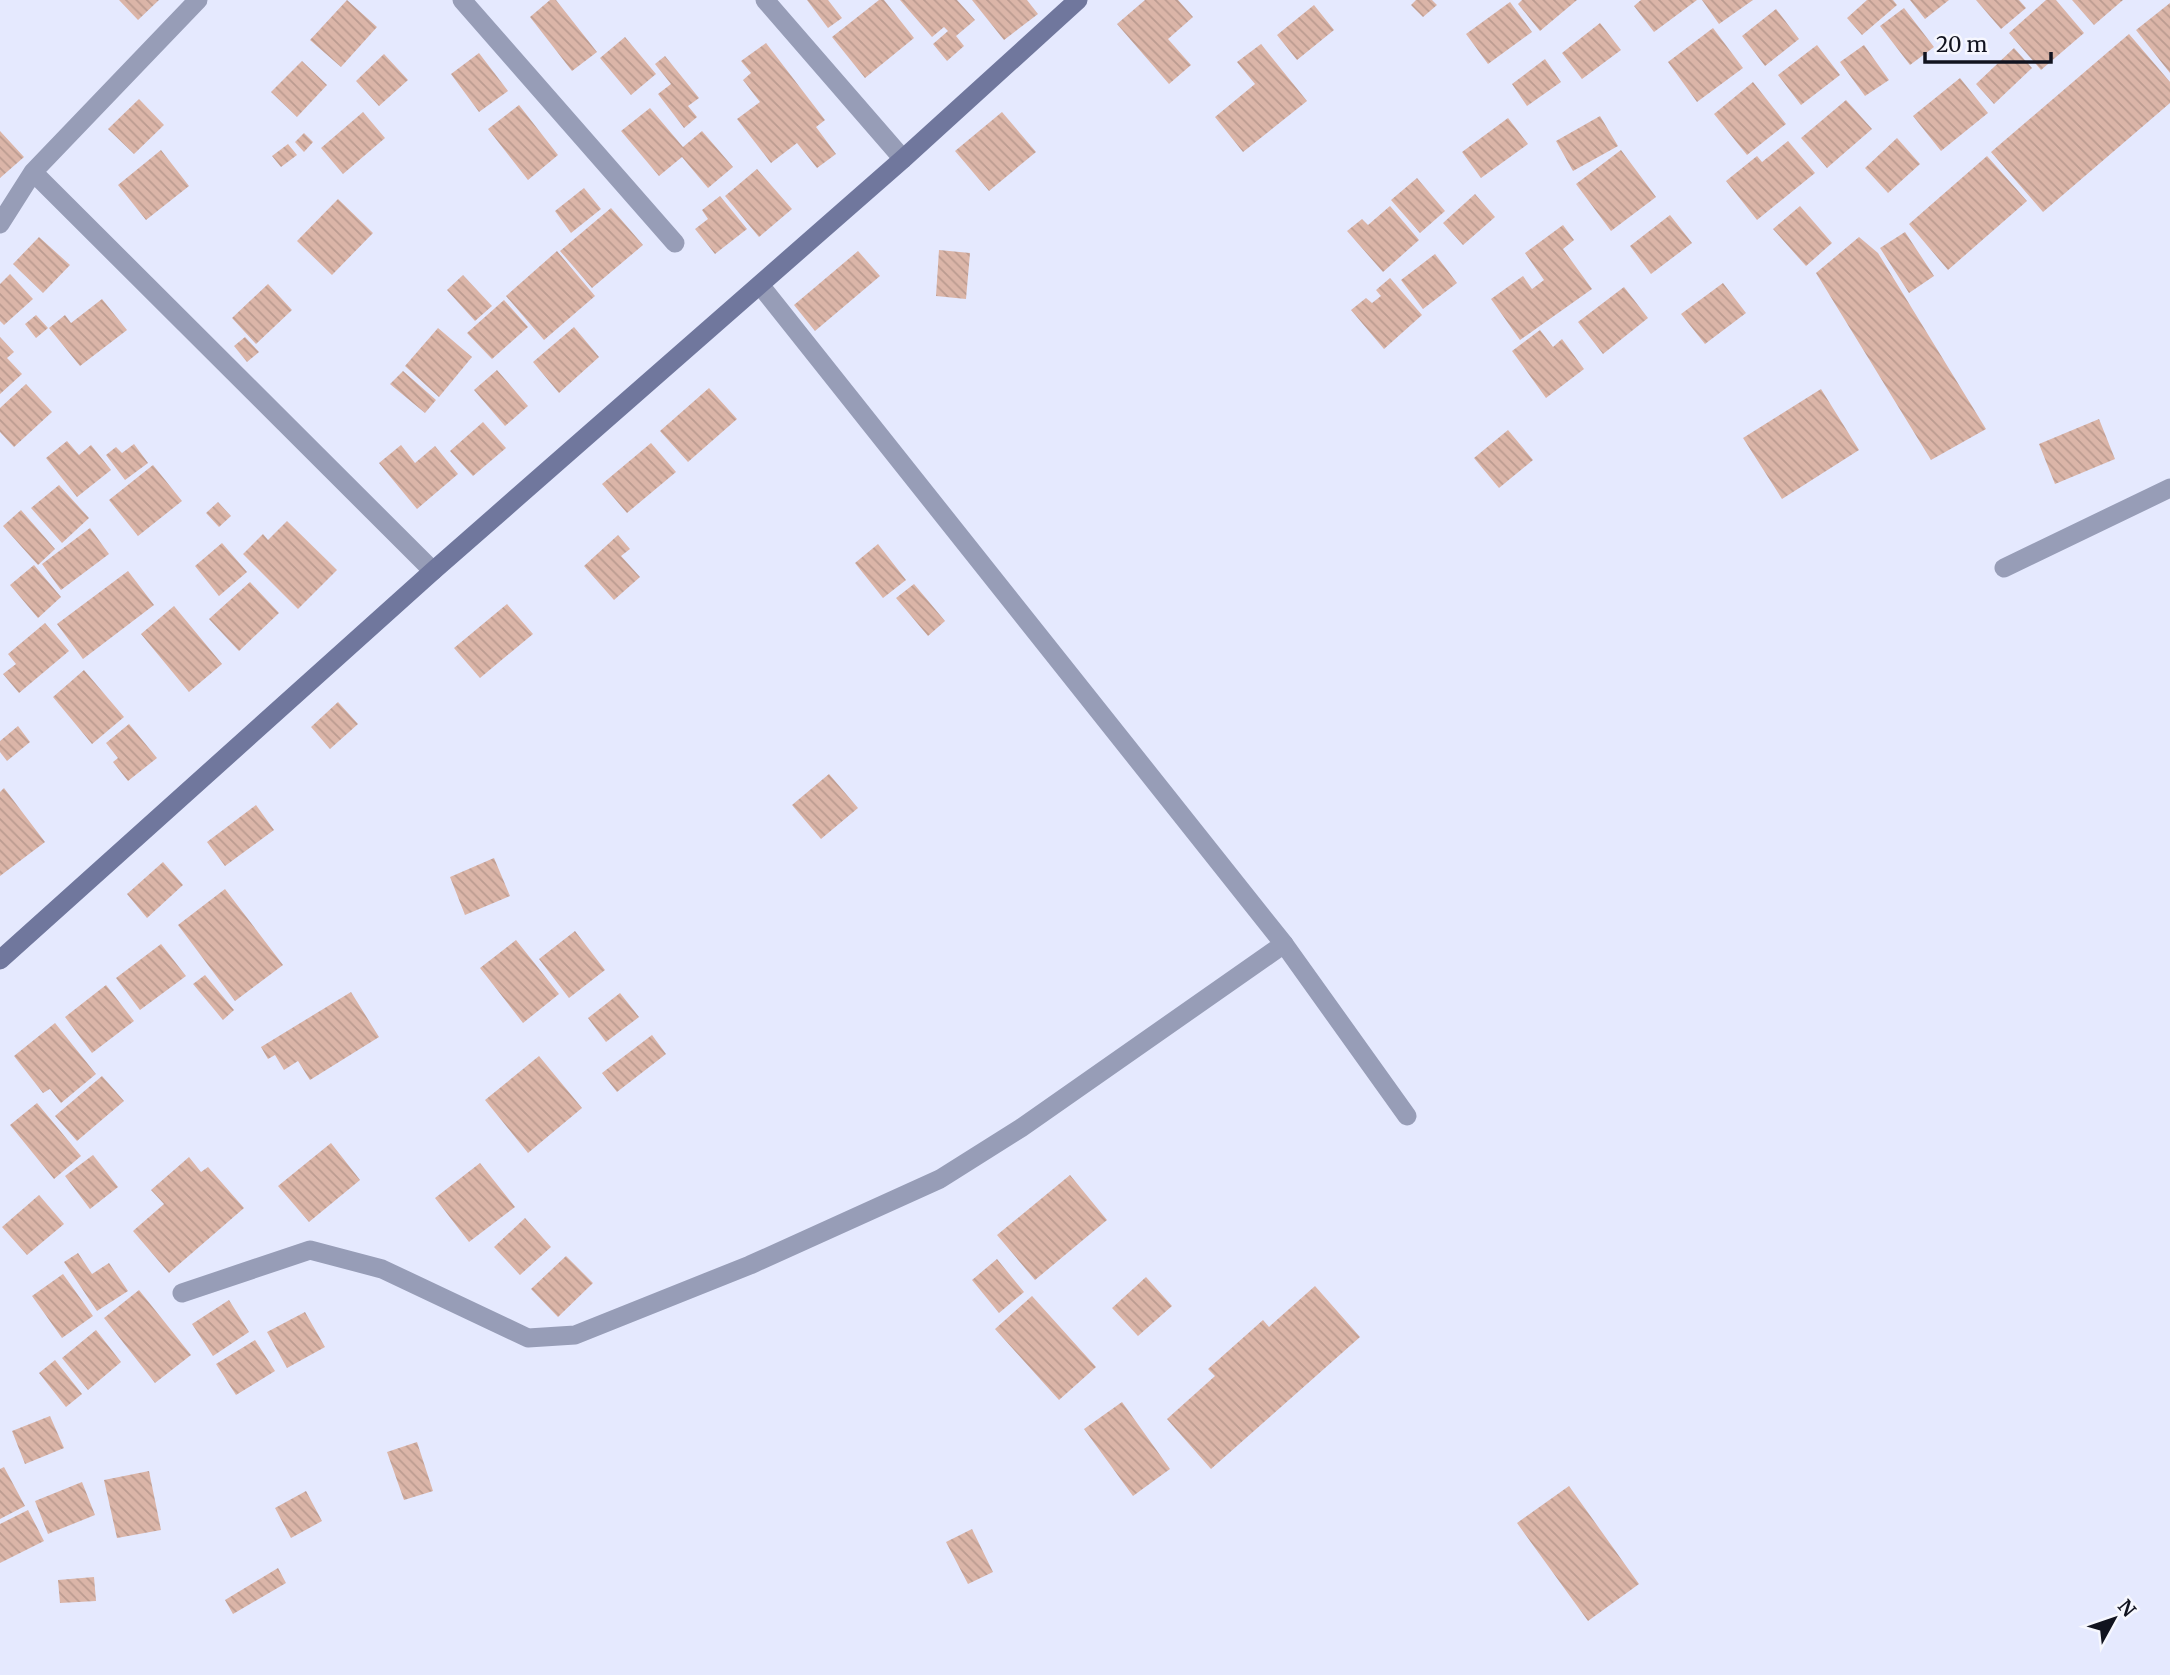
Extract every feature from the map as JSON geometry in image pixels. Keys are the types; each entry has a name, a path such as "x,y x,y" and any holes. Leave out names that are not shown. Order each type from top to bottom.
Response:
{"main road":[{"path":"0,960 433,571 903,159 1078,0"}],"street":[{"path":"0,225 33,172 198,0"},
{"path":"462,0 675,243"},
{"path":"765,0 903,159"},
{"path":"33,172 433,571"},
{"path":"760,285 1284,944 1407,1116"},
{"path":"2004,568 2170,488"},
{"path":"182,1293 310,1250 382,1269 528,1338 575,1335 750,1265 940,1178 1021,1128 1284,944"}],"building":[{"path":"119,0 159,0 138,20"},
{"path":"347,0 377,27 341,67 310,40"},
{"path":"550,0 556,0 597,52 572,71 530,17"},
{"path":"807,0 828,0 842,18 828,28"},
{"path":"879,0 884,0 914,38 865,78 832,37"},
{"path":"900,0 957,0 975,20 956,36 964,46 947,61 933,44 948,31 944,27 932,37"},
{"path":"972,0 1027,0 1038,14 1004,40"},
{"path":"1145,0 1178,0 1193,17 1168,39 1191,65 1169,84 1117,24"},
{"path":"1416,0 1432,0 1437,5 1423,17 1411,5"},
{"path":"1522,0 1577,0 1540,31 1518,4"},
{"path":"1641,0 1697,0 1654,32 1634,6"},
{"path":"1702,0 1753,0 1719,24"},
{"path":"1867,0 1893,0 1897,5 1862,35 1847,18"},
{"path":"1910,0 1949,0 1925,19"},
{"path":"1976,0 2019,0 2026,8 2001,29"},
{"path":"2046,0 2056,0 2084,33 2041,70 2009,33"},
{"path":"2072,0 2123,0 2094,25"},
{"path":"1510,2 1532,32 1488,64 1466,34"},
{"path":"2170,3 2170,73 2136,30"},
{"path":"1314,5 1334,30 1297,60 1277,35"},
{"path":"1904,8 1934,47 1910,65 1880,26"},
{"path":"1776,9 1799,39 1765,66 1742,36"},
{"path":"1600,23 1621,50 1582,79 1562,53"},
{"path":"1713,28 1743,68 1697,102 1668,62"},
{"path":"2129,34 2170,82 2170,103 2043,212 1991,152"},
{"path":"625,37 656,74 631,95 600,58"},
{"path":"766,43 825,120 816,127 836,154 817,168 797,143 771,163 737,119 760,102 743,80 751,73 741,61"},
{"path":"1261,44 1307,101 1243,152 1215,117 1255,84 1237,62"},
{"path":"1817,45 1840,75 1801,105 1778,75"},
{"path":"1864,45 1889,80 1865,96 1840,62"},
{"path":"2014,48 2032,68 1994,104 1976,84"},
{"path":"479,53 508,91 479,112 451,74"},
{"path":"384,54 408,80 379,106 356,81"},
{"path":"665,56 699,98 688,106 697,117 684,128 658,94 671,84 655,64"},
{"path":"1545,59 1561,82 1527,106 1512,84"},
{"path":"302,61 327,85 297,117 271,92"},
{"path":"1960,78 1988,113 1941,151 1913,116"},
{"path":"1753,82 1786,124 1747,155 1714,114"},
{"path":"139,99 164,125 134,154 108,129"},
{"path":"1846,100 1872,129 1827,168 1801,138"},
{"path":"519,105 558,155 528,180 488,129"},
{"path":"650,108 683,147 702,131 733,167 708,188 682,157 659,176 621,131"},
{"path":"363,112 385,138 343,174 321,148"},
{"path":"1002,112 1036,152 989,191 955,151"},
{"path":"1600,116 1618,146 1573,171 1556,141"},
{"path":"1508,118 1528,144 1481,178 1462,152"},
{"path":"0,131 24,157 0,178"},
{"path":"304,133 313,142 304,152 295,142"},
{"path":"1897,138 1920,164 1888,193 1865,168"},
{"path":"1788,141 1815,173 1757,220 1726,181 1757,156 1762,162"},
{"path":"288,144 297,155 281,167 272,156"},
{"path":"161,150 189,186 146,220 118,185"},
{"path":"1621,150 1656,197 1611,231 1576,184"},
{"path":"1987,156 2027,201 1948,270 1909,224"},
{"path":"757,169 792,209 759,237 725,196"},
{"path":"1417,178 1445,211 1420,233 1391,200"},
{"path":"584,188 601,209 571,233 555,211"},
{"path":"1475,194 1495,217 1463,245 1443,223"},
{"path":"720,196 747,229 715,254 695,229 708,219 702,210"},
{"path":"338,199 373,233 332,275 297,241"},
{"path":"1390,206 1419,240 1383,272 1347,231 1362,219 1368,225"},
{"path":"1800,206 1832,243 1806,266 1773,229"},
{"path":"611,208 643,245 592,288 560,251"},
{"path":"1670,215 1692,243 1651,274 1630,246"},
{"path":"1563,225 1574,240 1563,249 1592,289 1520,340 1491,299 1523,276 1532,289 1544,280 1525,253"},
{"path":"1905,232 1934,276 1909,293 1880,248"},
{"path":"39,237 70,265 43,293 13,264"},
{"path":"1859,237 1878,253 1986,429 1931,460 1816,273"},
{"path":"939,250 970,253 966,299 936,296"},
{"path":"557,251 595,296 544,340 506,296"},
{"path":"858,251 880,276 815,331 794,305"},
{"path":"1435,254 1457,283 1423,309 1401,280"},
{"path":"10,274 33,299 4,325 0,321 0,284"},
{"path":"463,275 492,306 475,321 447,290"},
{"path":"1390,278 1422,315 1384,349 1351,310 1366,298 1372,303 1381,296 1376,290"},
{"path":"1723,283 1746,313 1705,344 1681,314"},
{"path":"268,284 292,310 256,344 232,318"},
{"path":"1624,287 1648,318 1603,354 1578,322"},
{"path":"102,299 127,330 80,366 49,328 65,315 71,323"},
{"path":"504,300 528,327 492,359 467,333"},
{"path":"36,315 48,328 36,338 25,324"},
{"path":"574,327 599,357 559,393 533,362"},
{"path":"438,328 472,357 439,397 405,366"},
{"path":"1540,330 1553,347 1562,339 1584,369 1546,398 1512,351"},
{"path":"0,337 14,352 7,358 22,374 0,394"},
{"path":"245,337 259,352 247,362 234,346"},
{"path":"497,370 528,406 505,426 474,390"},
{"path":"403,371 436,400 425,413 390,384"},
{"path":"26,384 52,412 14,447 0,432 0,408"},
{"path":"709,388 737,419 688,462 660,431"},
{"path":"1821,389 1859,450 1782,499 1743,438"},
{"path":"2099,419 2115,459 2055,484 2039,444"},
{"path":"483,422 506,448 473,476 450,451"},
{"path":"1508,430 1533,460 1499,488 1474,458"},
{"path":"67,441 79,455 91,445 111,470 77,497 46,458"},
{"path":"651,443 676,472 627,513 602,484"},
{"path":"134,444 148,463 125,480 106,455 116,447 122,453"},
{"path":"401,445 415,463 435,446 458,474 417,509 379,463"},
{"path":"153,465 182,501 138,536 109,500"},
{"path":"59,485 89,518 62,543 31,508"},
{"path":"218,502 231,516 219,527 206,513"},
{"path":"21,510 55,549 38,565 3,526"},
{"path":"287,521 337,570 298,609 243,554 263,534 268,540"},
{"path":"90,528 109,554 61,590 42,564"},
{"path":"618,535 630,549 621,556 640,577 614,600 584,566"},
{"path":"222,543 247,572 219,596 195,566"},
{"path":"878,544 906,580 883,598 855,563"},
{"path":"34,565 61,597 38,618 10,585"},
{"path":"128,571 154,605 83,659 57,624"},
{"path":"250,582 279,613 239,651 209,619"},
{"path":"914,584 945,621 928,636 896,598"},
{"path":"507,604 533,634 480,678 454,648"},
{"path":"174,606 222,664 189,692 141,634"},
{"path":"45,623 69,651 19,693 3,674 16,664 8,654"},
{"path":"84,670 124,717 92,744 53,697"},
{"path":"338,702 358,724 330,749 311,727"},
{"path":"129,724 157,758 128,781 113,762 118,758 106,743"},
{"path":"18,726 30,742 7,761 0,752 0,741"},
{"path":"829,774 858,808 821,839 792,805"},
{"path":"4,788 45,842 0,876 0,792"},
{"path":"256,805 274,830 225,866 207,842"},
{"path":"494,858 510,896 465,915 450,877"},
{"path":"163,862 183,885 147,918 127,894"},
{"path":"225,889 283,965 235,1001 178,925"},
{"path":"575,931 605,970 569,998 539,959"},
{"path":"516,940 559,994 523,1023 480,968"},
{"path":"161,944 186,976 140,1010 116,978"},
{"path":"205,975 234,1010 223,1020 193,984"},
{"path":"106,985 134,1021 92,1053 65,1017"},
{"path":"351,992 379,1037 310,1080 298,1061 284,1070 275,1055 268,1059 261,1047"},
{"path":"620,993 639,1017 606,1042 588,1018"},
{"path":"55,1023 96,1074 61,1103 50,1089 43,1093 14,1056"},
{"path":"652,1035 666,1054 617,1092 602,1073"},
{"path":"539,1056 582,1108 528,1153 485,1100"},
{"path":"102,1076 124,1101 77,1141 55,1116"},
{"path":"37,1103 81,1156 54,1179 10,1125"},
{"path":"331,1143 360,1180 309,1222 278,1186"},
{"path":"93,1155 118,1187 90,1209 65,1176"},
{"path":"189,1157 201,1172 208,1167 244,1208 169,1273 133,1231 164,1204 151,1190"},
{"path":"480,1163 515,1207 469,1242 435,1198"},
{"path":"1070,1175 1107,1220 1035,1280 997,1235"},
{"path":"39,1195 64,1224 27,1255 2,1227"},
{"path":"525,1218 551,1247 520,1275 494,1247"},
{"path":"78,1253 92,1274 109,1263 128,1291 97,1311 64,1262"},
{"path":"566,1256 593,1283 558,1317 531,1289"},
{"path":"997,1259 1024,1292 999,1313 972,1280"},
{"path":"63,1274 93,1316 62,1338 32,1296"},
{"path":"1146,1277 1172,1306 1138,1336 1112,1308"},
{"path":"1315,1286 1360,1337 1211,1469 1167,1419 1215,1376 1208,1369 1263,1320 1269,1327"},
{"path":"139,1290 191,1355 155,1383 104,1318"},
{"path":"1032,1296 1096,1367 1059,1400 995,1329"},
{"path":"229,1300 249,1332 213,1356 192,1324"},
{"path":"305,1312 325,1347 287,1368 267,1332"},
{"path":"96,1330 121,1362 88,1390 62,1358"},
{"path":"255,1340 275,1371 236,1395 216,1364"},
{"path":"55,1360 82,1394 66,1407 39,1373"},
{"path":"1122,1402 1170,1469 1133,1496 1084,1429"},
{"path":"50,1416 64,1448 25,1464 12,1431"},
{"path":"417,1442 433,1491 404,1500 387,1452"},
{"path":"4,1467 25,1506 0,1519 0,1469"},
{"path":"149,1471 161,1530 117,1538 104,1480"},
{"path":"82,1482 95,1515 48,1534 35,1501"},
{"path":"1569,1486 1639,1584 1588,1621 1517,1523"},
{"path":"306,1491 322,1521 291,1538 275,1508"},
{"path":"28,1510 44,1541 0,1563 0,1524"},
{"path":"972,1529 993,1572 968,1584 946,1542"},
{"path":"278,1568 286,1583 233,1614 225,1600"},
{"path":"94,1577 96,1601 60,1603 58,1580"}]}
